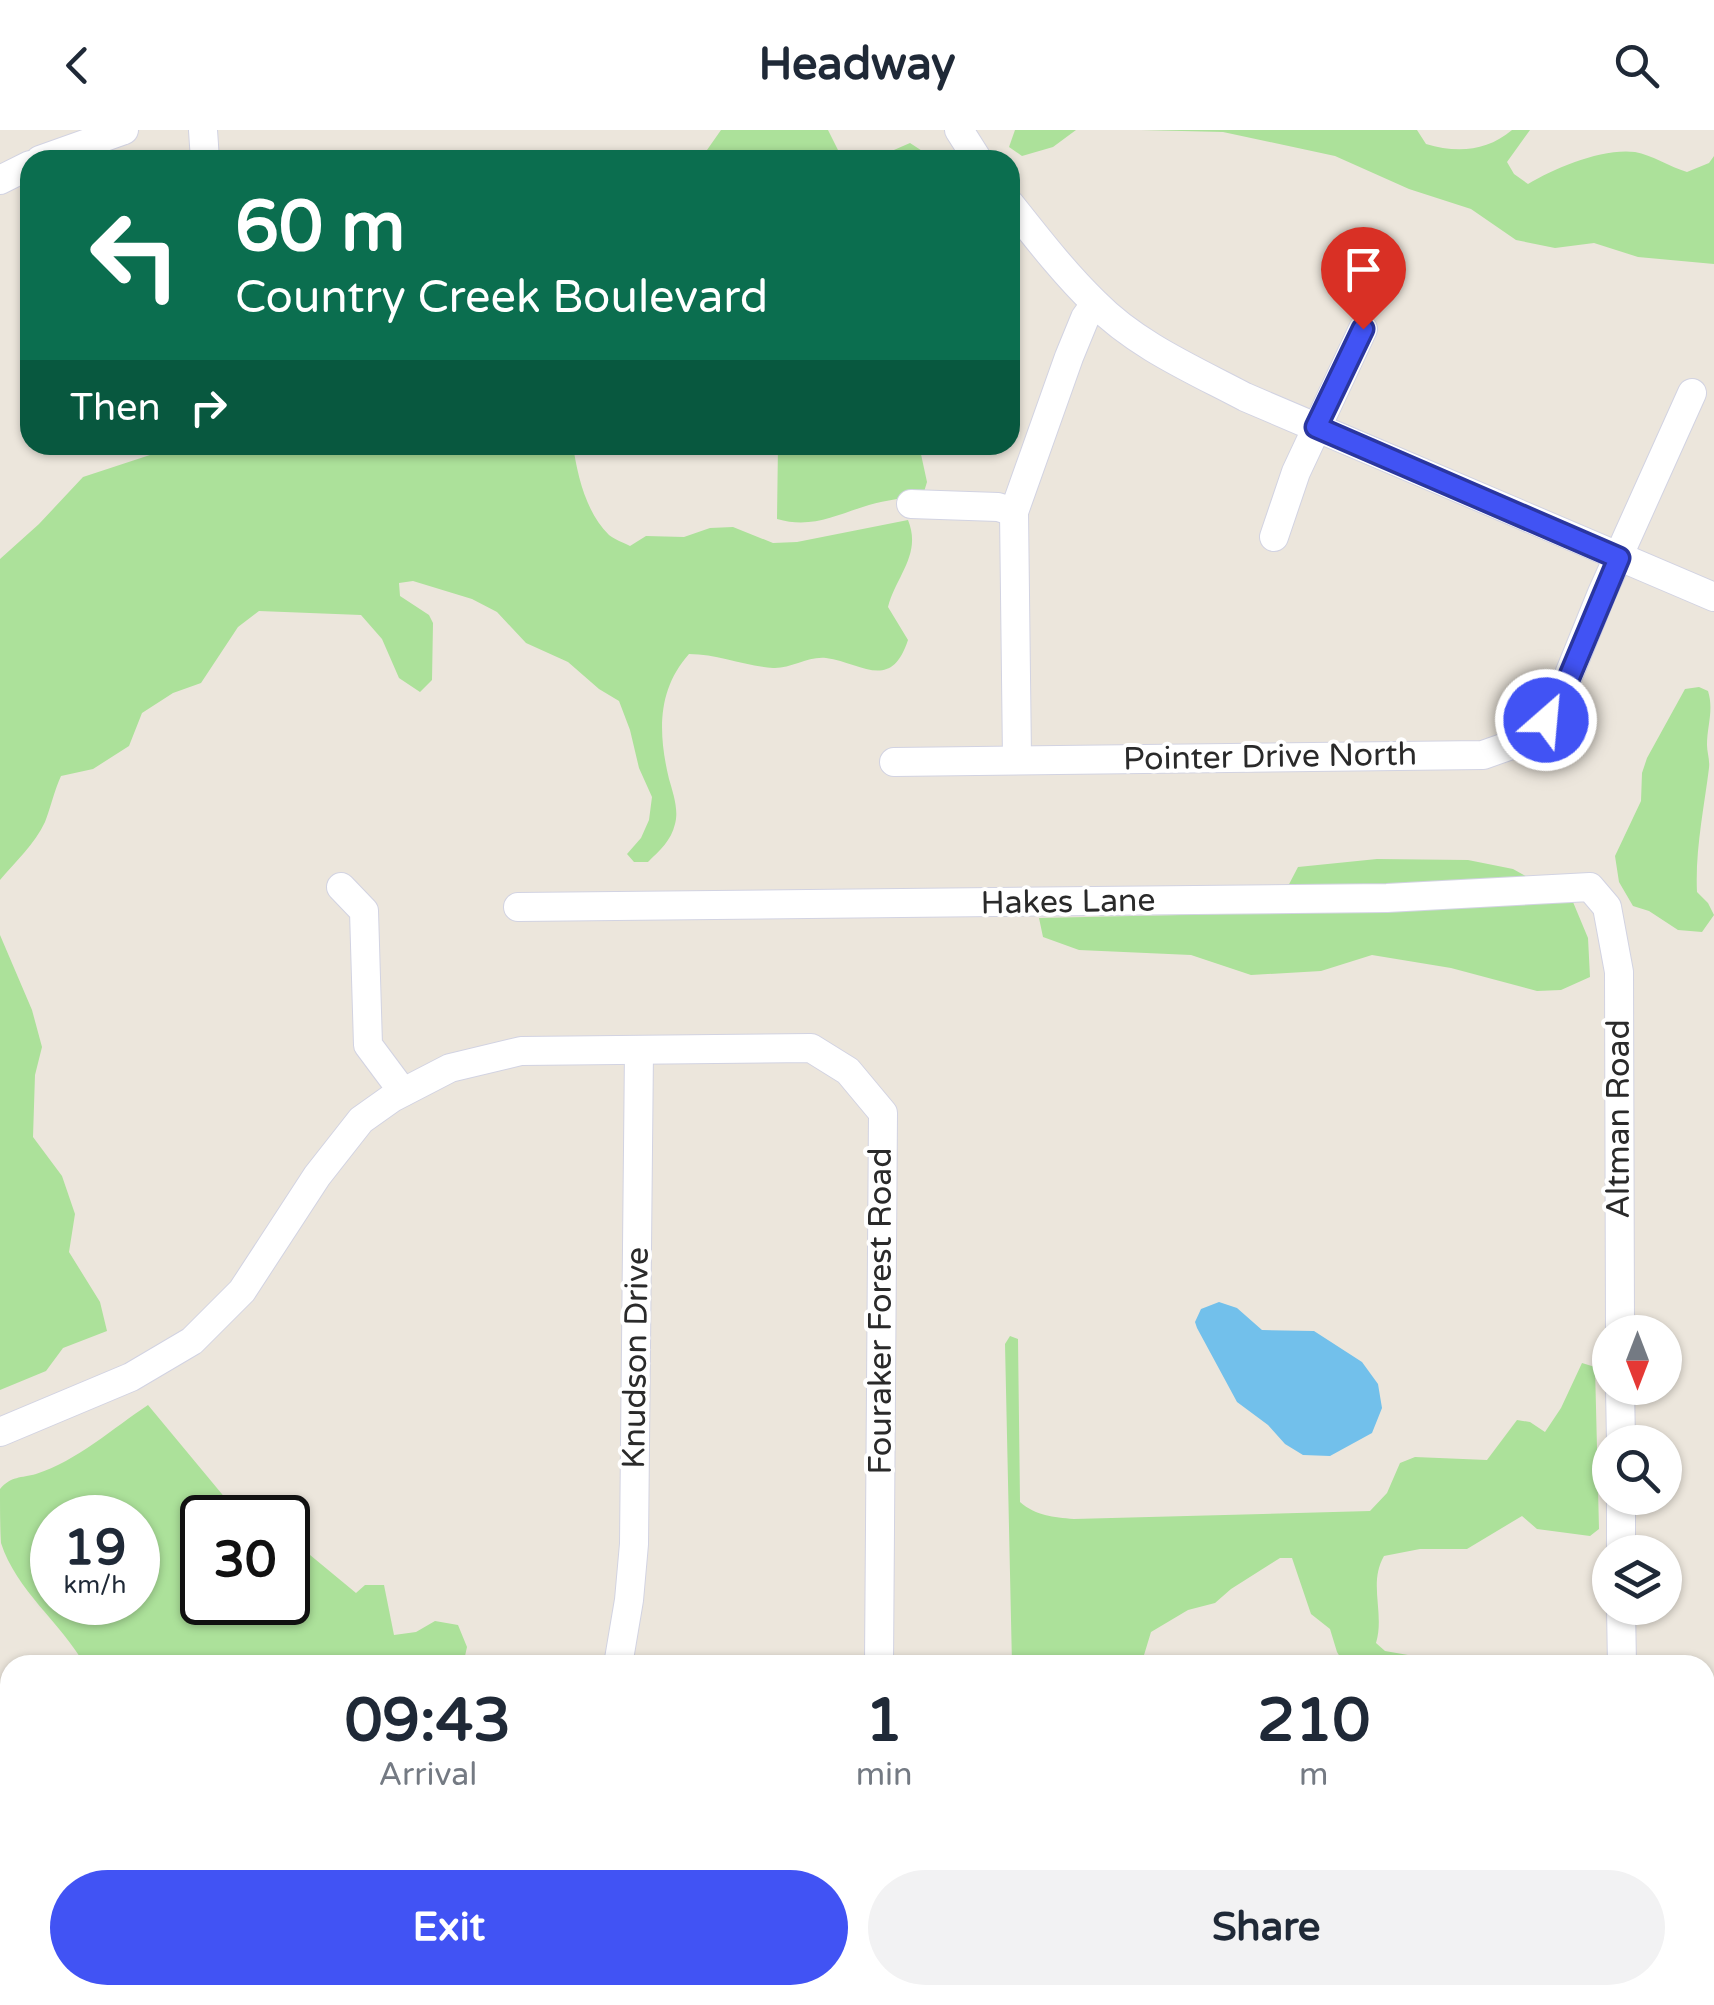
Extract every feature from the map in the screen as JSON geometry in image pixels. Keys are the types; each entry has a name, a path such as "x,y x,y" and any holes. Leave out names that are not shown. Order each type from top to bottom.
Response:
{"street":[{"path":"68,150 124,130"},
{"path":"1020,218 1095,304 1185,366 1245,397 1714,597"},
{"path":"1017,759 1014,512 1069,357 1095,304"},
{"path":"1274,537 1316,427 1363,329"},
{"path":"1619,558 1692,393"},
{"path":"911,504 998,507 1014,512"},
{"name":"Pointer Drive North","path":"894,762 1483,754 1520,742 1546,720 1560,699 1619,558"},
{"path":"341,887 364,911 368,1045 403,1092"},
{"name":"Hakes Lane","path":"518,907 1387,898 1590,887 1607,907"},
{"name":"Altman Road","path":"1607,907 1619,972 1620,1315"},
{"name":"Fouraker Forest Road","path":"0,1432 131,1377 192,1341 242,1291 317,1176 361,1120 450,1068 521,1051 811,1048 848,1072 882,1114 879,1655"},
{"name":"Knudson Drive","path":"619,1655 634,1544 639,1050"},
{"path":"1622,1625 1622,1655"}],"green space":[{"path":"721,130 828,130 838,150 707,150"},
{"path":"1015,130 1076,130 1053,147 1022,156 1020,150 1009,147"},
{"path":"1141,130 1417,130 1426,144 1460,149 1492,143 1512,130 1530,130 1507,162 1514,174 1528,184 1565,166 1608,153 1635,152 1687,172 1709,163 1714,156 1714,264 1638,257 1594,243 1555,248 1516,240 1471,209 1409,189 1335,156 1223,132"},
{"path":"910,143 921,150 894,150"},
{"path":"150,455 575,455 594,516 609,535 630,546 646,536 684,537 710,528 733,527 773,543 797,542 908,520 910,554 888,607 908,640 901,656 884,670 826,658 773,668 689,654 671,682 663,713 663,745 676,807 675,824 668,840 648,862 634,862 627,854 641,838 649,820 652,797 619,701 568,662 526,643 497,612 472,599 413,581 399,583 400,596 429,615 433,623 432,680 420,692 399,678 382,639 361,615 259,611 238,627 201,683 173,693 142,713 129,746 93,769 61,776 41,830 0,880 0,559 83,477"},
{"path":"778,455 921,455 927,482 923,495 875,503 824,519 777,519"},
{"path":"1699,687 1708,691 1710,711 1709,768 1697,892 1714,915 1702,932 1678,930 1649,911 1633,906 1619,882 1615,856 1641,801 1647,758 1685,689"},
{"path":"1377,859 1468,860 1513,869 1573,902 1588,938 1590,977 1561,990 1537,991 1451,968 1372,955 1321,971 1251,975 1191,955 1079,950 1043,937 1039,918 1274,913 1298,867"},
{"path":"0,935 32,1010 42,1047 35,1075 33,1137 62,1176 75,1214 69,1252 100,1302 107,1331 63,1348 46,1371 0,1390"},
{"path":"1010,1336 1018,1339 1020,1502 1039,1513 1074,1519 1370,1511 1387,1493 1400,1463 1415,1457 1487,1460 1517,1420 1530,1422 1545,1432 1582,1363 1592,1366 1596,1425 1592,1425 1592,1515 1599,1515 1599,1529 1590,1536 1537,1529 1522,1516 1467,1549 1420,1549 1384,1556 1377,1577 1376,1643 1385,1651 1408,1655 1339,1655 1330,1629 1311,1614 1292,1558 1280,1558 1215,1603 1188,1610 1151,1632 1144,1655 1012,1655 1005,1344"},
{"path":"148,1405 223,1495 180,1495 180,1625 310,1625 310,1555 356,1593 365,1585 384,1585 394,1635 416,1632 435,1621 458,1625 467,1647 465,1655 78,1655 56,1625 160,1625 160,1495 30,1495 30,1593 1,1543 0,1489 12,1480 66,1461"}],"water":[{"path":"1219,1302 1237,1308 1262,1330 1314,1331 1362,1362 1378,1384 1382,1408 1372,1433 1330,1456 1303,1455 1285,1444 1268,1425 1237,1402 1197,1328 1195,1322 1201,1309"}],"route":[{"path":"1363,329 1316,427 1619,558 1560,699 1546,720"}]}
